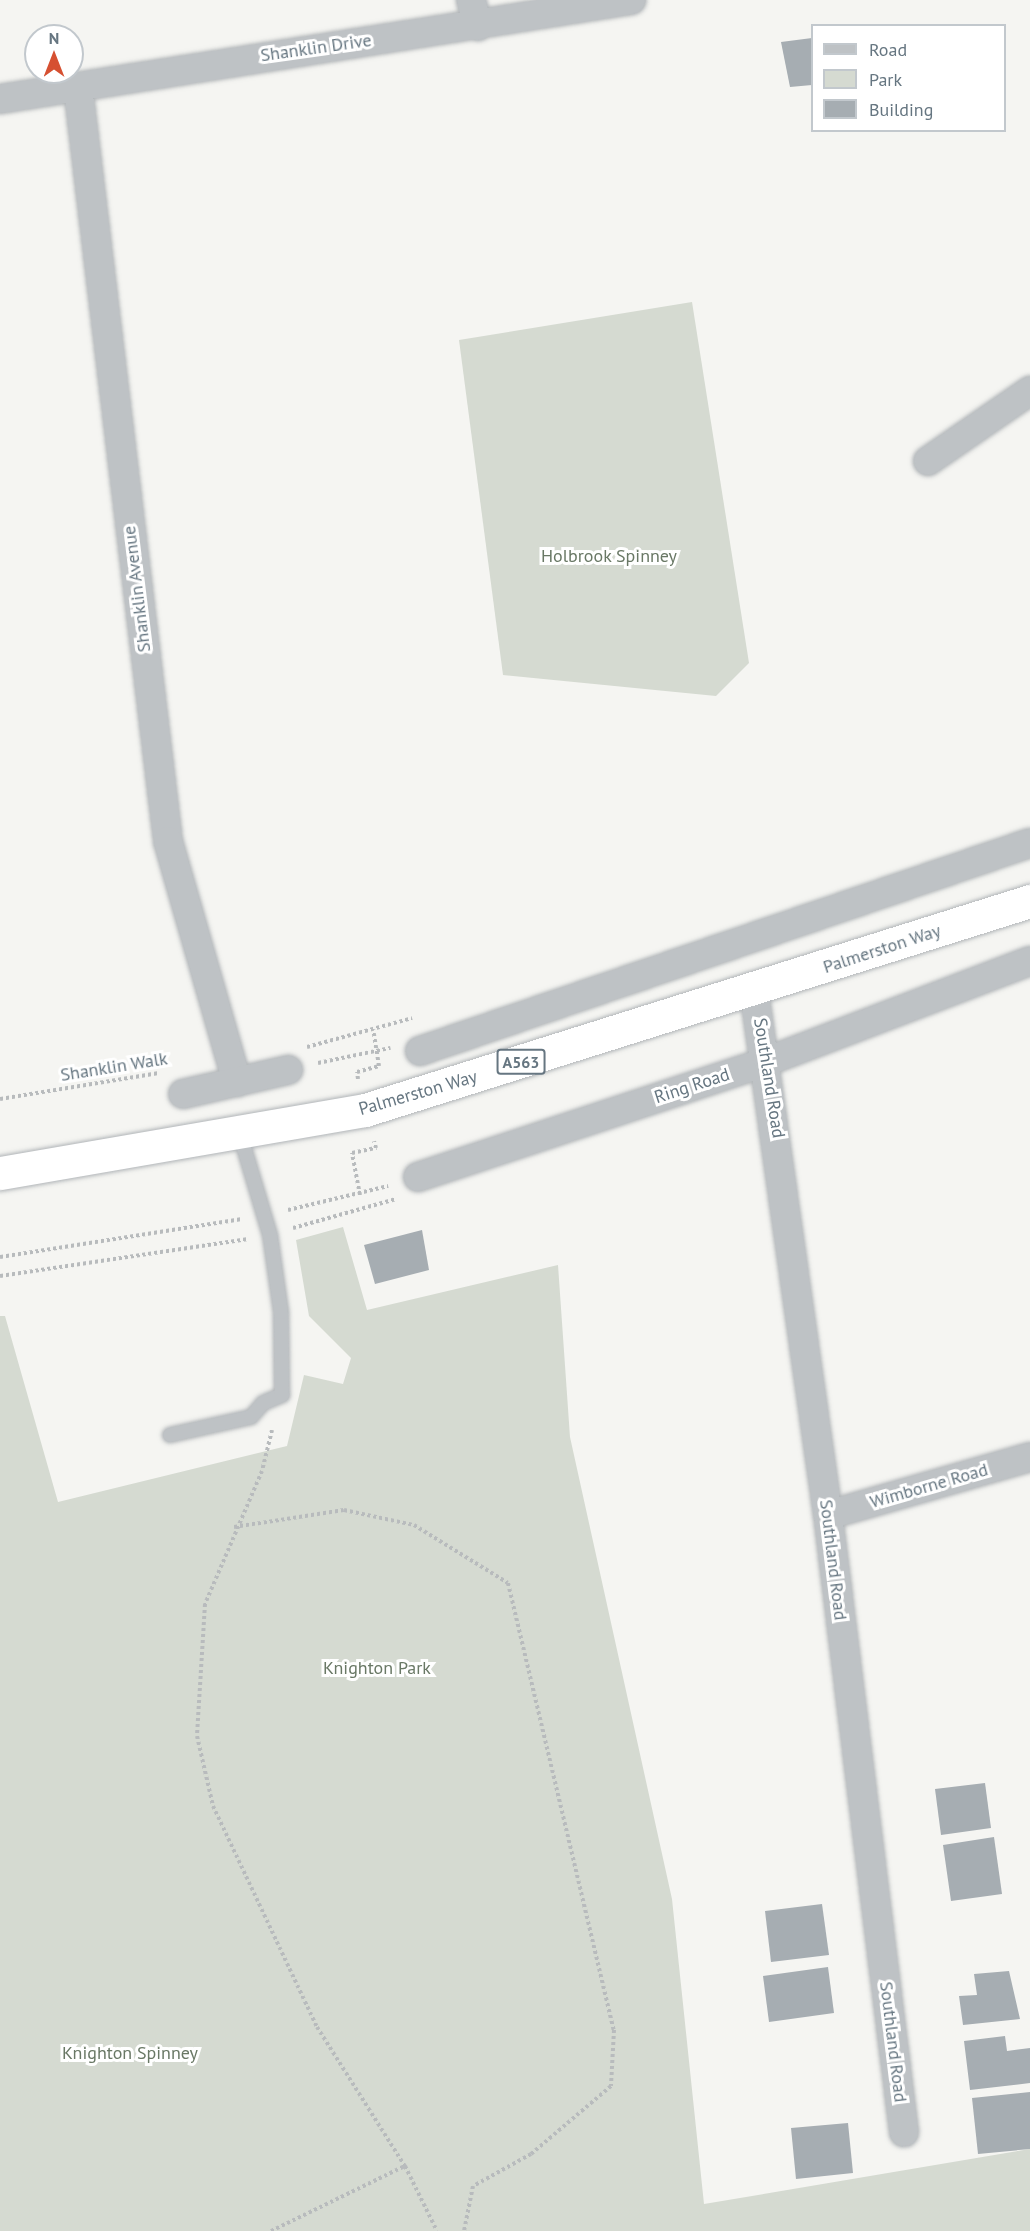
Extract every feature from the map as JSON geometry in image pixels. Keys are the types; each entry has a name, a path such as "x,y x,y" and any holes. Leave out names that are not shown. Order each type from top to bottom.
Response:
{"highway":[{"name":"Palmerston Way","path":"0,1173 365,1110 754,990 1030,901"}],"street":[{"name":"Shanklin Drive","path":"0,99 78,87 474,13 632,0"},
{"name":"Shanklin Avenue","path":"78,87 168,841 237,1082"},
{"path":"928,461 1030,391"},
{"path":"420,1051 1030,843"},
{"name":"Ring Road","path":"418,1177 768,1061 1030,961"},
{"name":"Southland Road","path":"754,990 768,1061 828,1515 904,2132"},
{"path":"183,1094 288,1070"},
{"name":"Wimborne Road","path":"828,1515 1030,1457"}],"lane":[{"path":"170,1435 251,1417 263,1403 282,1395 281,1312 270,1235 239,1131"}],"path":[{"path":"373,1029 376,1051 288,1070 286,1052 425,1014"},
{"name":"Shanklin Walk","path":"0,1099 163,1073"},
{"path":"0,1276 270,1235 425,1191 418,1177"},
{"path":"0,1257 264,1215 360,1195"},
{"path":"282,1395 262,1471 234,1527 205,1604 197,1672 197,1736 213,1806 317,2027 405,2166 437,2231"},
{"path":"234,1527 344,1510 414,1525 507,1583 614,2031 612,2086 531,2154 472,2186 464,2231"},
{"path":"271,2231 405,2166"}],"green space":[{"name":"Holbrook Spinney","path":"692,302 749,663 716,696 503,675 459,340"},
{"name":"Knighton Park","path":"343,1227 367,1310 558,1265 570,1437 672,1899 704,2204 1030,2149 1030,2231 0,2231 0,1316 5,1316 58,1502 287,1446 304,1375 343,1384 351,1358 309,1316 296,1240"}],"building":[{"path":"811,38 811,85 790,87 781,42"},
{"path":"422,1230 429,1270 375,1284 364,1245"},
{"path":"985,1783 991,1828 941,1835 935,1789"},
{"path":"994,1837 1002,1894 951,1901 943,1845"},
{"path":"822,1904 829,1955 771,1962 765,1911"},
{"path":"828,1967 834,2013 769,2022 763,1976"},
{"path":"1009,1971 1020,2019 963,2025 959,1996 977,1995 974,1974"},
{"path":"1005,2036 1007,2051 1030,2048 1030,2083 970,2090 964,2041"},
{"path":"1030,2092 1030,2149 978,2154 972,2098"},
{"path":"848,2123 853,2173 796,2179 791,2128"}],"park label":[{"name":"Knighton Spinney","path":"130,2053"}]}
